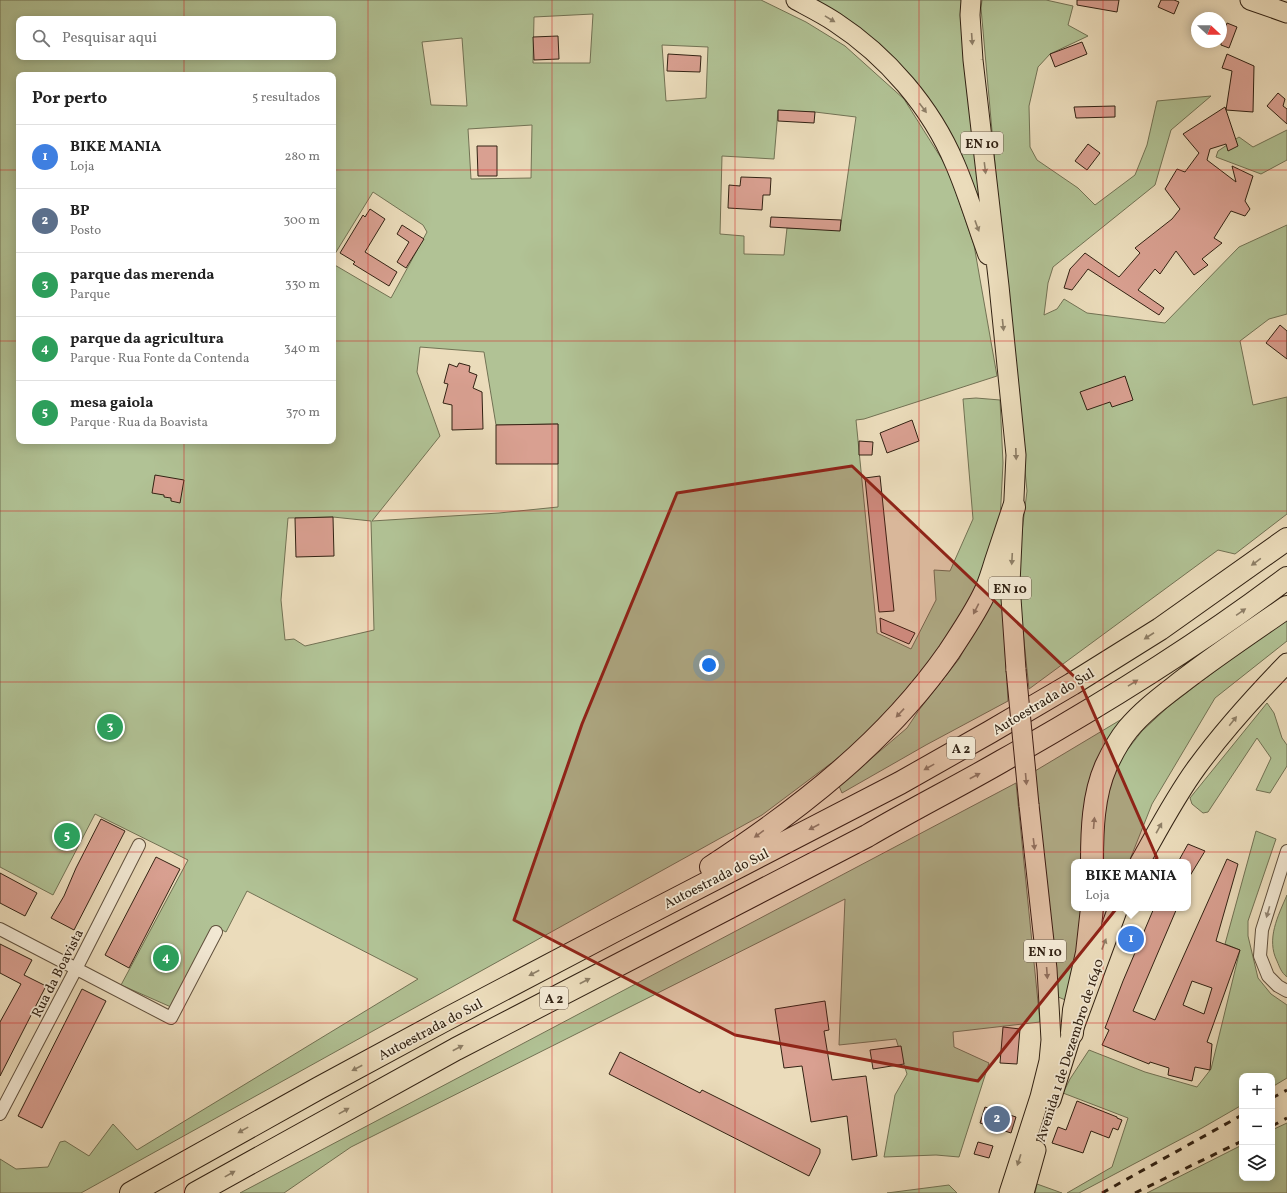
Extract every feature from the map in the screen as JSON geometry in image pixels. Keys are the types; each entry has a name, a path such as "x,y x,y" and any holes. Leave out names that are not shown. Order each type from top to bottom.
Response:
{"highway":[{"path":"618,929 746,844 799,805 852,761 905,707 928,681 972,617 986,589 1014,506"},
{"name":"Autoestrada do Sul","path":"131,1193 333,1081 618,929 900,783 1079,680 1160,629 1287,539"},
{"name":"A 2","path":"196,1193 456,1049 867,836 1002,761 1088,711 1213,632 1287,578"},
{"path":"1092,859 1095,807 1106,767 1115,748 1127,730 1153,704 1205,664 1287,607"},
{"path":"1088,711 1130,701 1205,664"},
{"path":"1072,1033 1074,1010 1087,953 1092,911"}],"main road":[{"path":"796,0 836,23 877,54 896,73 930,116 955,163 999,286"},
{"name":"EN 10","path":"971,0 970,15 973,60 999,286 1016,455 1014,506"},
{"path":"1250,0 1287,13"},
{"name":"Avenida 1 de Dezembro de 1640","path":"1014,506 1010,584 1016,670 1029,806 1042,918 1051,1040 1049,1061 1019,1192"},
{"path":"1142,859 1162,822 1196,768 1236,718 1287,663"},
{"name":"Avenida 1 de Dezembro de 1640","path":"1019,1192 1072,1033 1117,911"}],"street":[{"name":"Rua da Boavista","path":"0,1114 139,845"},
{"path":"1287,851 1262,930 1260,956 1268,976 1278,986 1287,991"},
{"path":"0,929 171,1018 216,932"}],"highlighted area":[{"path":"852,466 1080,682 1157,858 978,1081 735,1035 514,920 582,724 677,493"}],"green space":[{"path":"0,0 761,0 806,22 845,46 904,99 948,169 974,245 997,376 864,419 856,420 877,633 911,649 936,600 934,570 950,571 973,519 963,399 976,398 1000,400 1003,463 1000,522 985,576 923,677 858,743 762,815 81,1193 0,1193 0,1159 16,1169 48,1167 60,1142 65,1141 89,1156 113,1124 137,1150 418,979 247,891 226,932 214,926 171,1007 121,985 188,860 95,814 53,895 0,867","holes":["593,14 590,63 533,63 534,17","462,38 467,106 431,105 422,42","662,45 708,47 706,98 666,101","778,111 815,112 856,117 840,230 787,228 784,255 744,254 744,236 720,234 722,156 774,159","532,125 531,178 471,179 468,129","420,347 484,352 496,425 558,424 558,507 499,513 372,521 440,436 417,372","333,517 371,521 374,630 305,646 294,639 285,640 281,600 288,518"]},
{"path":"805,0 964,0 979,195 977,200 962,155 943,125"},
{"path":"982,0 1046,0 1073,6 1068,25 1088,36 1050,54 1038,67 1029,106 1030,147 1037,160 1078,188 1095,205 1135,175 1147,145 1157,101 1211,96 1171,130 1155,185 1053,267 1048,283 1044,315 1057,309 1064,299 1087,313 1165,323 1239,247 1287,225 1287,314 1269,319 1240,341 1253,405 1287,397 1287,514 1235,554 1218,550 1029,689 1017,573 1027,491 1010,332 981,8"},
{"path":"1287,130 1287,160 1261,174 1216,157 1218,151 1239,137 1253,147"},
{"path":"995,595 1002,595 1008,701 926,745 842,793 839,786 907,728 919,710 959,659"},
{"path":"1287,616 1287,641 1215,698 1152,804 1130,859 1100,859 1104,799 1121,758 1142,731 1168,707"},
{"path":"1267,703 1274,713 1282,738 1287,745 1287,766 1270,793 1256,790 1271,758 1257,738 1208,812 1203,813 1192,804 1190,798"},
{"path":"1127,716 1088,859 1071,859 1071,911 1085,911 1070,1002 1056,996 1035,771"},
{"path":"1016,783 1040,1022 953,1032 954,1047 989,1063 959,1157 936,1155 884,1157 895,1095 907,1074 896,1039 839,1045 845,899 351,1147 284,1193 240,1193"},
{"path":"1256,831 1276,839 1248,921 1248,936 1258,978 1271,994 1287,1005 1287,1078 1275,1085 1275,1073 1239,1073 1239,1107 1079,1193 1067,1193 1112,1167 1128,1118 1063,1093 1070,1079 1089,1050 1145,1072 1197,1087 1211,1069 1240,950 1225,944"},
{"path":"1287,895 1287,977 1282,972 1274,953 1273,936 1277,919"},
{"path":"1287,1123 1287,1193 1147,1193 1239,1147 1239,1181 1275,1181 1275,1129"},
{"path":"1037,1184 1062,1193 1035,1193"},
{"path":"949,1185 957,1193 887,1193"}],"building":[{"path":"1077,0 1119,0 1117,12 1077,5"},
{"path":"1161,0 1174,0 1179,2 1174,14 1158,7"},
{"path":"1227,23 1237,27 1229,48 1227,47"},
{"path":"558,36 559,59 534,60 533,37"},
{"path":"1082,42 1087,54 1055,67 1050,54"},
{"path":"668,54 701,56 700,72 667,71"},
{"path":"1227,54 1254,66 1253,112 1226,110 1232,71 1222,68"},
{"path":"1278,93 1285,99 1283,106 1287,109 1287,124 1267,106"},
{"path":"1115,106 1115,117 1076,118 1074,107"},
{"path":"1225,107 1238,146 1228,151 1226,144 1210,149 1207,160 1236,182 1232,166 1253,176 1245,201 1250,209 1245,216 1231,211 1214,238 1222,243 1202,259 1208,265 1194,275 1176,251 1160,274 1155,269 1138,290 1164,308 1159,315 1088,269 1072,290 1064,288 1070,269 1085,253 1119,277 1140,253 1135,248 1172,219 1180,209 1165,189 1177,169 1185,172 1199,153 1183,134"},
{"path":"778,110 815,112 814,123 778,121"},
{"path":"1088,144 1100,153 1087,170 1075,161"},
{"path":"477,146 497,146 497,176 478,176"},
{"path":"741,177 771,178 770,195 763,195 762,210 728,208 729,185 740,186"},
{"path":"370,209 385,219 365,252 397,272 389,286 353,264 355,262 340,253 363,215 365,217"},
{"path":"771,217 841,220 840,231 770,227"},
{"path":"402,225 424,239 406,268 397,262 409,242 397,234"},
{"path":"1280,325 1287,331 1287,359 1266,343"},
{"path":"459,363 470,366 469,372 477,375 473,388 482,392 483,429 452,430 452,405 443,403 448,384 444,383 449,364 457,367"},
{"path":"1125,376 1133,400 1112,407 1110,402 1087,410 1080,392"},
{"path":"912,420 919,441 887,453 880,433"},
{"path":"558,424 558,464 496,464 496,425"},
{"path":"859,441 873,442 872,455 859,455"},
{"path":"155,475 184,480 180,503 171,501 171,498 164,497 164,495 152,493"},
{"path":"880,476 894,611 879,612 865,478"},
{"path":"333,517 334,556 296,557 295,518"},
{"path":"880,618 915,633 909,644 881,632"},
{"path":"101,819 125,831 74,930 51,918 64,896 76,868"},
{"path":"1188,844 1205,851 1191,874 1191,859 1180,859"},
{"path":"156,857 180,869 129,968 105,955"},
{"path":"1227,859 1238,864 1216,941 1240,950 1207,1042 1212,1044 1210,1070 1195,1067 1192,1081 1168,1075 1169,1068 1150,1062 1149,1064 1102,1045 1109,1030 1105,1028 1153,911 1176,911 1133,1011 1155,1020","holes":["1192,981 1212,988 1204,1014 1183,1005"]},
{"path":"0,873 37,893 25,916 0,903"},
{"path":"0,944 32,960 24,975 46,986 0,1076 0,1022 21,984 0,973"},
{"path":"82,989 106,1001 42,1128 18,1116"},
{"path":"825,1001 829,1030 824,1031 832,1080 866,1076 877,1156 852,1160 847,1116 811,1122 802,1066 784,1068 775,1009"},
{"path":"1003,1027 1020,1029 1017,1064 1000,1063"},
{"path":"901,1046 904,1064 873,1069 870,1050"},
{"path":"620,1052 700,1093 702,1090 820,1149 820,1153 809,1176 609,1074"},
{"path":"1077,1101 1122,1120 1118,1130 1113,1128 1109,1138 1091,1131 1083,1153 1052,1143 1058,1127 1066,1130"},
{"path":"985,1107 1016,1117 1011,1133 980,1123"},
{"path":"978,1142 993,1146 989,1158 974,1154"}],"railway":[{"path":"1275,1096 1287,1090"},
{"path":"1102,1193 1239,1117"},
{"path":"1275,1124 1287,1118"},
{"path":"1135,1193 1239,1142"}],"place":[{"name":"parque das merenda","path":"110,727"},
{"name":"mesa gaiola","path":"67,836"},
{"name":"BIKE MANIA","path":"1131,939"},
{"name":"parque da agricultura","path":"166,958"},
{"name":"BP","path":"997,1119"}]}
